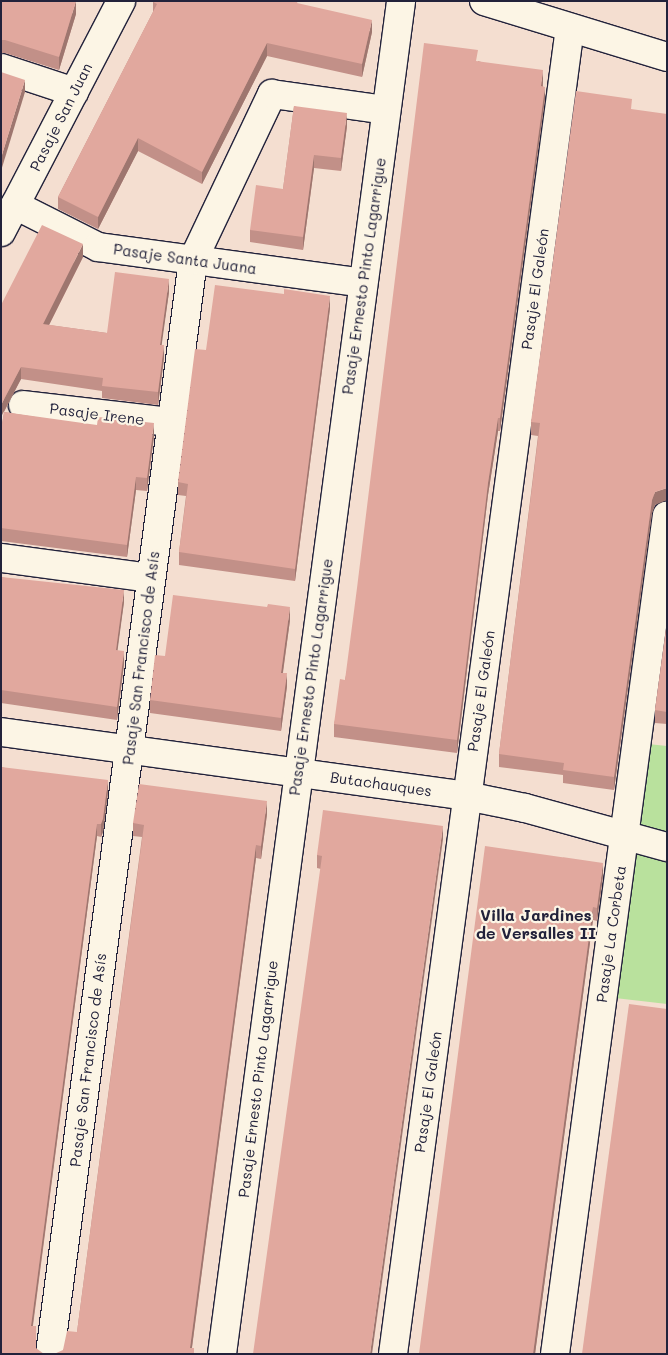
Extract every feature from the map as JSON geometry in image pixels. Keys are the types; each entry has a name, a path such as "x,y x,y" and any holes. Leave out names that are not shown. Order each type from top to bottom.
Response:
{"street":[{"name":"Pasaje San Juan","path":"1,232 121,1"},
{"name":"Pasaje Ernesto Pinto Lagarrigue","path":"222,1354 400,1"},
{"path":"484,1 667,57"},
{"name":"Pasaje El Galeón","path":"393,1354 570,28"},
{"path":"1,68 74,92"},
{"name":"Pasaje San Francisco de Asís","path":"50,1354 193,260 272,94 386,110"},
{"name":"Pasaje Santa Juana","path":"16,205 98,247 363,283"},
{"name":"Pasaje Irene","path":"24,405 171,422"},
{"name":"Pasaje La Corbeta","path":"555,1354 667,515"},
{"path":"1,558 151,578"},
{"name":"Butachauques","path":"1,732 467,796 667,847"}],"green space":[{"path":"648,744 667,746 667,1004 615,998"}],"building":[{"path":"1,1 76,1 59,57 1,40"},
{"path":"153,1 298,1 297,3 372,20 362,64 267,43 202,172 138,138 98,217 58,197 157,4"},
{"path":"424,43 478,50 476,61 543,70 541,86 545,87 500,418 498,418 488,483 457,740 334,724 340,679 345,680"},
{"path":"1,72 25,80 1,158"},
{"path":"576,91 632,99 631,109 667,114 667,488 655,492 652,500 614,777 563,770 564,763 499,754 540,423 531,422"},
{"path":"294,106 347,113 341,158 314,155 303,237 250,230 256,185 283,189"},
{"path":"42,225 83,244 43,324 107,333 115,272 169,279 160,345 164,345 158,392 102,386 103,378 21,367 1,405 1,305"},
{"path":"215,285 284,294 284,289 330,296 295,569 179,552 188,484 178,482 195,349 206,350"},
{"path":"4,412 97,425 98,417 154,423 147,478 136,477 127,545 1,528 1,430"},
{"path":"1,577 124,590 116,650 124,651 117,707 1,690"},
{"path":"173,595 267,607 268,604 290,607 281,673 287,673 281,718 150,700 155,655 165,656"},
{"path":"667,622 667,712 655,710"},
{"path":"1,767 108,780 103,819 101,824 97,824 31,1326 36,1326 36,1348 44,1354 1,1354"},
{"path":"139,784 267,801 261,846 256,845 190,1348 194,1348 194,1354 54,1354 63,1350 67,1331 77,1332 144,825 133,823"},
{"path":"323,810 443,826 370,1354 253,1354 322,856 317,855"},
{"path":"485,846 603,863 597,908 593,907 533,1354 419,1354"},
{"path":"629,1004 667,1009 667,1354 582,1354"}],"district":[{"name":"Villa Jardines de Versalles II","path":"536,924"}]}
